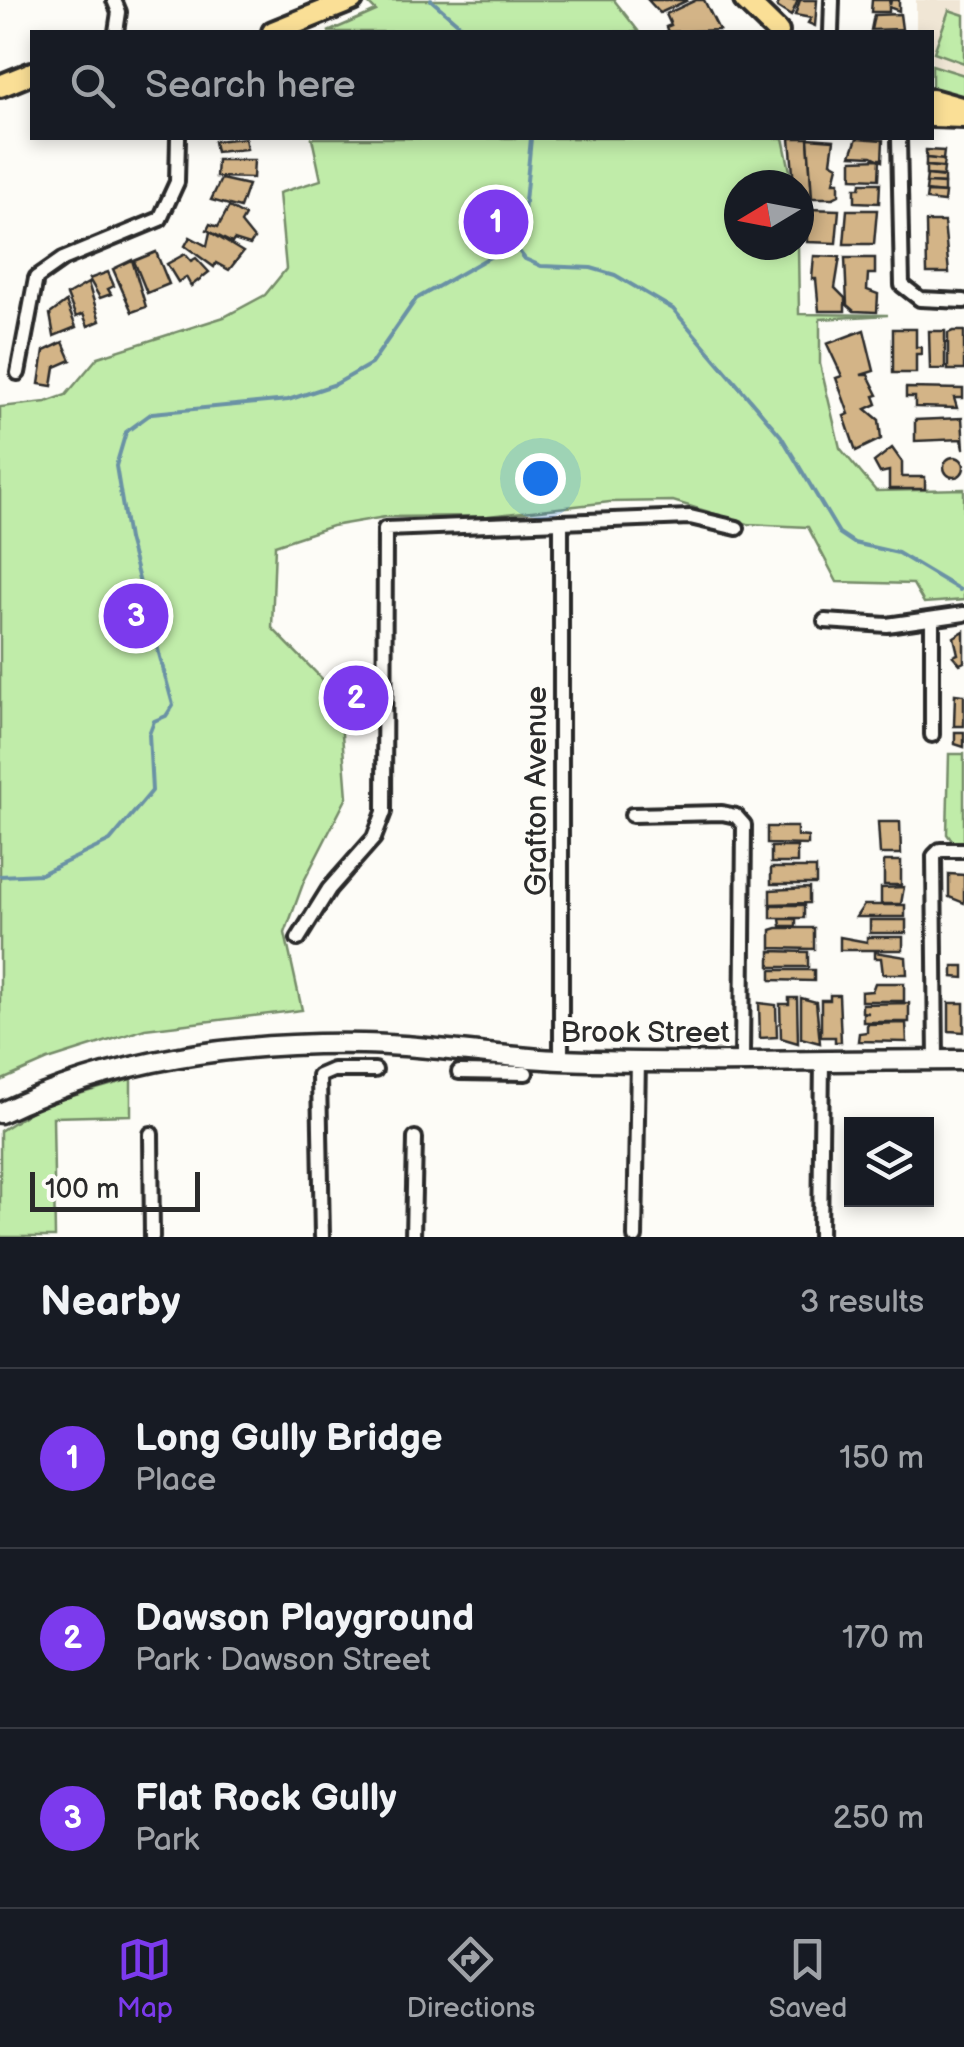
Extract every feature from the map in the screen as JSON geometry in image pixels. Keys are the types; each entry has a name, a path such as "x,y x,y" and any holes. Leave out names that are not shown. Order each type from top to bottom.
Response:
{"main road":[{"path":"278,30 352,0"},
{"path":"730,0 758,30"},
{"path":"745,0 776,30"},
{"path":"0,86 30,74"},
{"path":"934,101 964,109"},
{"path":"934,116 964,116"},
{"name":"Brook Street","path":"0,1113 60,1088 148,1062 225,1049 326,1045 489,1064 561,1060 964,1060"}],"street":[{"path":"114,0 119,12 116,30"},
{"path":"832,0 832,30"},
{"path":"18,373 36,278 63,259 160,218 177,182 178,140"},
{"path":"899,140 898,273 910,294 964,301"},
{"path":"298,940 330,889 374,838 384,812 385,529 690,517 737,528"},
{"name":"Grafton Avenue","path":"561,522 561,1060"},
{"path":"826,621 887,625 964,614"},
{"path":"932,620 932,735"},
{"path":"632,816 722,813 740,820 745,832 742,1060"},
{"path":"936,1060 934,856 940,850 964,850"},
{"path":"820,1237 822,1059"},
{"path":"635,1237 638,1060"},
{"path":"459,1072 489,1064 526,1073"},
{"path":"322,1237 319,1076 334,1070 375,1070"},
{"path":"151,1134 152,1237"},
{"path":"412,1237 415,1138"}],"shaded area":[{"path":"916,0 964,0 964,75 934,66 934,30 916,30"}],"green space":[{"path":"365,0 614,0 637,30 333,30 376,11"},
{"path":"949,10 964,15 964,63 934,52"},
{"path":"934,66 964,75 964,100 934,94"},
{"path":"312,140 783,140 790,170 724,170 724,260 798,260 799,314 888,315 820,319 820,364 840,448 876,491 964,489 964,600 924,603 913,584 837,582 808,527 748,524 673,501 610,502 488,516 385,517 332,526 275,545 272,628 339,696 347,797 304,881 285,933 302,1010 145,1029 48,1060 0,1081 0,407 46,402 66,395 98,357 224,317 265,295 286,269 279,193 321,180"},
{"path":"366,676 368,718 359,721 345,704 344,679"},
{"path":"949,754 964,754 964,842 953,842 947,834"},
{"path":"131,1079 131,1115 53,1117 55,1237 0,1237 0,1131 41,1105"}],"building":[{"path":"648,0 688,0 660,13"},
{"path":"704,0 719,30 667,30 671,25 666,14"},
{"path":"780,0 798,0 791,16 777,7"},
{"path":"800,0 817,0 815,26 808,23 811,18 795,15"},
{"path":"872,0 889,0 890,5 891,0 899,0 899,11 889,7 889,12 871,12"},
{"path":"900,14 902,29 871,30 874,15"},
{"path":"245,140 247,149 216,152 214,141"},
{"path":"790,140 808,140 810,170 793,170"},
{"path":"808,140 834,140 831,162 838,166 834,182 839,182 839,195 814,198"},
{"path":"856,140 883,140 882,161 872,156 851,155"},
{"path":"926,150 944,151 943,160 926,158"},
{"path":"926,158 944,160 943,167 926,166"},
{"path":"880,159 879,179 852,178 852,160"},
{"path":"217,160 254,160 253,178 216,177"},
{"path":"926,166 944,168 943,176 926,175"},
{"path":"927,175 944,177 944,184 926,183"},
{"path":"221,179 248,185 240,208 211,200"},
{"path":"861,183 880,183 879,203 855,202 855,188 860,188"},
{"path":"927,183 944,184 944,193 926,191"},
{"path":"927,192 945,193 944,202 926,200"},
{"path":"229,207 245,216 241,223 254,239 250,245 234,240 232,243 207,230 210,224 218,227"},
{"path":"814,209 839,210 836,243 814,242"},
{"path":"847,210 877,210 874,244 844,244"},
{"path":"926,222 944,222 949,273 927,273"},
{"path":"210,232 243,252 229,270 216,263 214,267 185,246 190,237 207,246"},
{"path":"156,252 169,284 147,293 134,261"},
{"path":"185,254 191,261 196,258 209,272 191,286 186,277 178,282 167,264"},
{"path":"814,256 840,257 835,288 845,298 845,311 819,311 816,279 812,279"},
{"path":"845,258 875,258 875,274 868,274 867,290 878,294 877,312 854,311 847,305"},
{"path":"132,260 146,307 132,312 113,269"},
{"path":"108,272 114,286 108,289 111,294 100,298 89,279"},
{"path":"88,283 100,321 88,326 83,314 76,317 67,295"},
{"path":"66,302 76,327 54,336 50,314"},
{"path":"893,329 916,329 916,347 921,347 921,354 916,354 916,373 893,373"},
{"path":"864,330 874,371 861,375 868,375 878,395 874,396 877,404 866,409 879,420 881,439 856,451 844,416 849,414 836,378 842,376 827,344"},
{"path":"929,331 945,331 945,369 930,369"},
{"path":"964,331 964,370 948,370 948,333"},
{"path":"63,342 71,360 55,367 52,386 39,384 44,351"},
{"path":"906,388 963,389 963,398 954,398 957,408 915,407 915,397 906,397"},
{"path":"962,418 964,449 962,439 915,441 915,420"},
{"path":"892,448 902,462 902,477 925,477 925,489 889,489 889,471 880,473 874,462"},
{"path":"954,457 964,467 954,477 944,467"},
{"path":"964,631 964,662 960,664 953,656 958,654 954,637"},
{"path":"955,694 964,695 964,726 954,726"},
{"path":"955,732 964,732 964,747 955,744"},
{"path":"878,822 900,822 901,854 880,854"},
{"path":"767,827 797,827 797,836 808,837 808,845 767,844"},
{"path":"771,847 797,847 797,863 771,863"},
{"path":"884,861 901,861 901,885 884,885"},
{"path":"771,868 816,868 816,884 771,884"},
{"path":"949,874 964,875 964,903 949,897"},
{"path":"904,887 901,904 881,904 881,888"},
{"path":"809,888 809,903 770,904 770,890"},
{"path":"771,905 804,905 804,918 771,918"},
{"path":"864,905 905,905 905,917 856,917"},
{"path":"780,919 796,919 796,926 781,926"},
{"path":"870,920 906,920 906,933 870,933"},
{"path":"814,928 814,949 771,948 771,930"},
{"path":"840,937 867,942 867,937 903,937 903,950 840,950"},
{"path":"770,951 808,952 808,967 770,967"},
{"path":"875,952 906,957 907,974 883,974 881,958 875,958"},
{"path":"953,966 964,966 964,978 953,977"},
{"path":"771,970 814,970 814,981 771,980"},
{"path":"875,983 904,983 904,1001 861,1001 861,992 872,991"},
{"path":"830,995 839,995 841,1042 835,1042 835,1037 821,1037 821,1000 830,1000"},
{"path":"789,998 797,998 798,1043 781,1038 780,1004 789,1004"},
{"path":"801,998 816,1002 820,1043 801,1038"},
{"path":"759,1003 776,1005 777,1037 760,1038"},
{"path":"909,1003 909,1022 863,1022 863,1013 869,1013 862,1012 862,1004"},
{"path":"949,1003 964,1003 964,1032 949,1031"},
{"path":"906,1023 907,1042 858,1041 859,1033 867,1032 867,1024"}],"waterway":[{"path":"431,0 466,30"},
{"path":"0,876 41,874 110,841 152,791 149,734 154,721 166,716 173,705 128,539 116,466 126,432 152,413 288,400 336,384 371,364 416,299 509,246 523,223 531,140"},
{"path":"512,242 525,259 541,266 591,268 615,275 673,309 781,436 839,533 854,543 898,553 960,590"}],"place":[{"name":"Long Gully Bridge","path":"496,222"},
{"name":"Flat Rock Gully","path":"136,616"},
{"name":"Dawson Playground","path":"356,698"}]}
